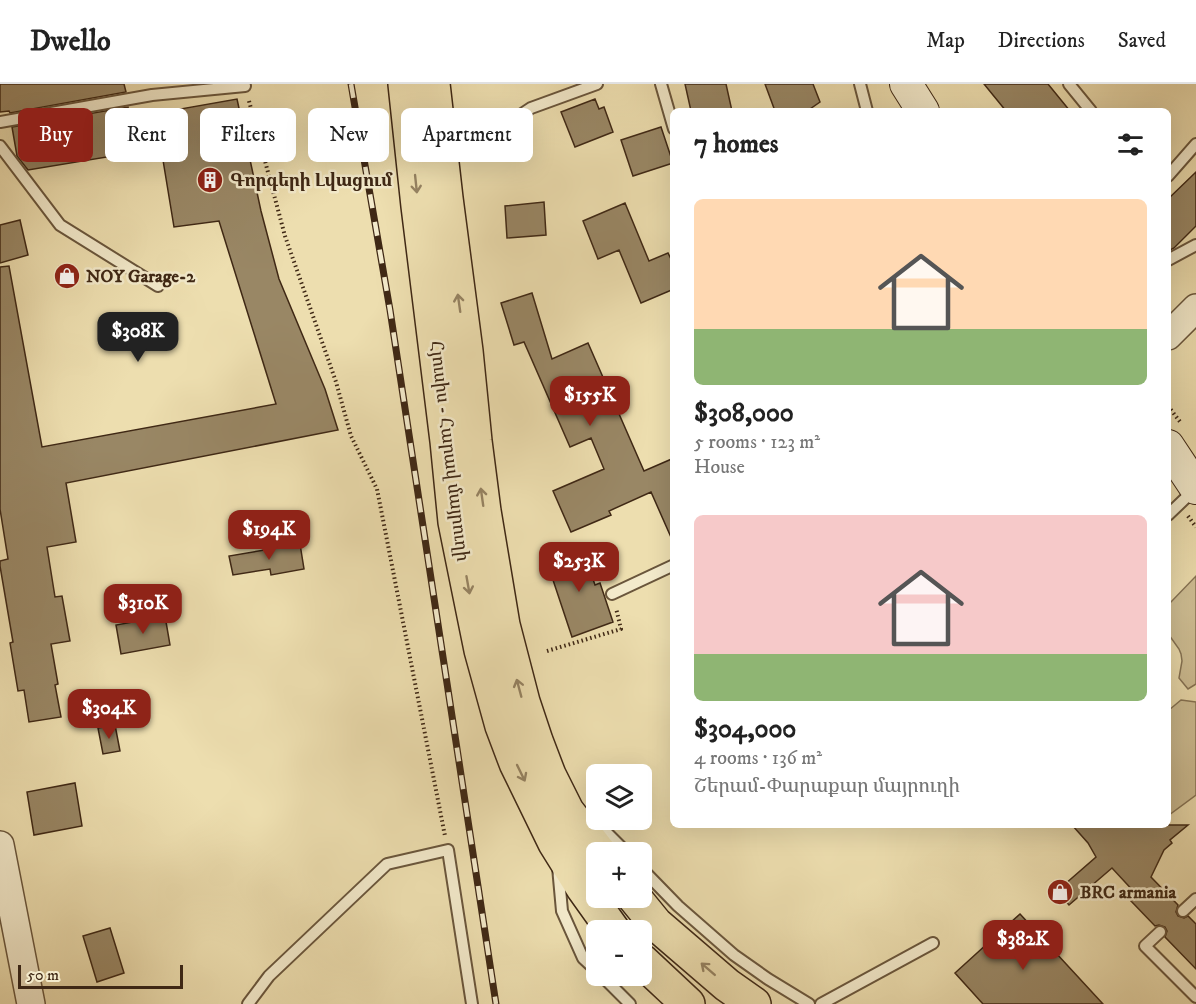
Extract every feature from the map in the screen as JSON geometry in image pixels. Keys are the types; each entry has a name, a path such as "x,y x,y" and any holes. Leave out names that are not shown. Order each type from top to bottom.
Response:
{"highway":[{"name":"Հյուսիս - Հարավ մայրուղի","path":"405,84 455,522 491,689 516,764 555,843 606,920"},
{"name":"Հյուսիս - Հարավ մայրուղի","path":"433,84 484,511 503,625 523,702 549,775 567,811 591,842"},
{"path":"643,908 656,924 727,985 754,1004"},
{"path":"652,970 688,1004"}],"main road":[{"path":"906,84 921,108"},
{"path":"1171,450 1196,488"}],"street":[{"path":"1171,333 1196,308"},
{"path":"0,845 31,1004"}],"lane":[{"path":"531,108 597,84"},
{"path":"661,84 670,115"},
{"path":"860,84 866,108"},
{"path":"1069,84 1088,108"},
{"path":"0,122 151,89 245,86"},
{"path":"1171,173 1196,144"},
{"path":"0,146 60,225 158,286"},
{"path":"1171,258 1196,245"},
{"path":"1171,512 1196,488"},
{"path":"612,594 670,567"},
{"path":"567,811 590,816 616,842"},
{"path":"555,843 562,911 586,960"},
{"path":"248,1004 270,976 387,864 447,850 472,1004"},
{"path":"652,879 678,906 734,955 809,1004"},
{"path":"1183,911 1196,899"},
{"path":"1160,932 1145,946 1196,997"},
{"path":"821,1004 933,943"},
{"path":"612,986 630,1004"}],"path":[{"path":"245,86 285,236 336,382 351,436 376,489 447,850"},
{"path":"547,651 621,629 612,594"}],"shaded area":[{"path":"1196,576 1196,684 1188,689 1179,678 1181,654 1171,638 1171,602"},
{"path":"1181,700 1196,702 1196,795 1171,814 1171,708"}],"building":[{"path":"0,84 124,84 126,92 38,108 18,108 18,112 10,113 9,111 0,112"},
{"path":"685,84 726,84 731,108 690,108"},
{"path":"765,84 813,84 820,102 811,108 774,108"},
{"path":"984,84 1048,84 1068,108 1004,108"},
{"path":"237,99 239,108 200,108 200,162 250,162 279,279 325,389 338,430 66,483 76,542 47,547 55,597 62,596 70,641 51,644 61,717 29,722 24,690 18,691 10,643 13,642 0,566 0,561 8,559 0,509 0,267 9,266 42,447 276,404 219,221 174,227 163,162 188,162 186,108"},
{"path":"595,99 599,109 604,107 613,132 575,147 561,112"},
{"path":"105,111 105,157 93,159 93,113"},
{"path":"18,126 18,157 17,156 12,127"},
{"path":"661,127 670,154 670,164 633,176 621,140"},
{"path":"22,162 76,162 28,170"},
{"path":"1196,172 1196,226 1171,250 1171,196"},
{"path":"544,202 546,235 507,238 505,206"},
{"path":"625,203 649,261 668,253 670,291 641,303 619,250 598,259 583,221"},
{"path":"20,220 28,255 0,263 0,225"},
{"path":"532,293 552,359 588,343 644,471 670,460 670,535 651,492 609,511 611,515 571,532 553,491 604,469 591,438 570,447 524,342 514,345 501,303"},
{"path":"300,544 304,569 271,575 270,569 233,575 229,556"},
{"path":"582,547 595,585 600,583 613,622 572,637 546,559"},
{"path":"165,616 170,645 121,654 116,625"},
{"path":"115,725 120,751 103,754 98,728"},
{"path":"75,783 82,826 34,835 27,792"},
{"path":"1171,825 1188,825 1170,840 1172,843 1164,850 1151,877 1178,905 1176,912 1178,916 1184,918 1188,916 1196,924 1196,969 1165,937 1167,931 1165,927 1155,926 1131,901 1137,895 1112,868 1069,905 1057,891 1096,857 1088,843 1075,828 1171,828"},
{"path":"1020,914 1103,1004 983,1004 955,973"},
{"path":"110,928 124,973 97,982 83,936"}],"railway":[{"path":"351,84 390,310 496,1004"}],"place":[{"name":"Գորգերի Լվացում","path":"210,180"},
{"name":"NOY Garage-2","path":"67,276"},
{"name":"BRC armania","path":"1060,892"}]}
